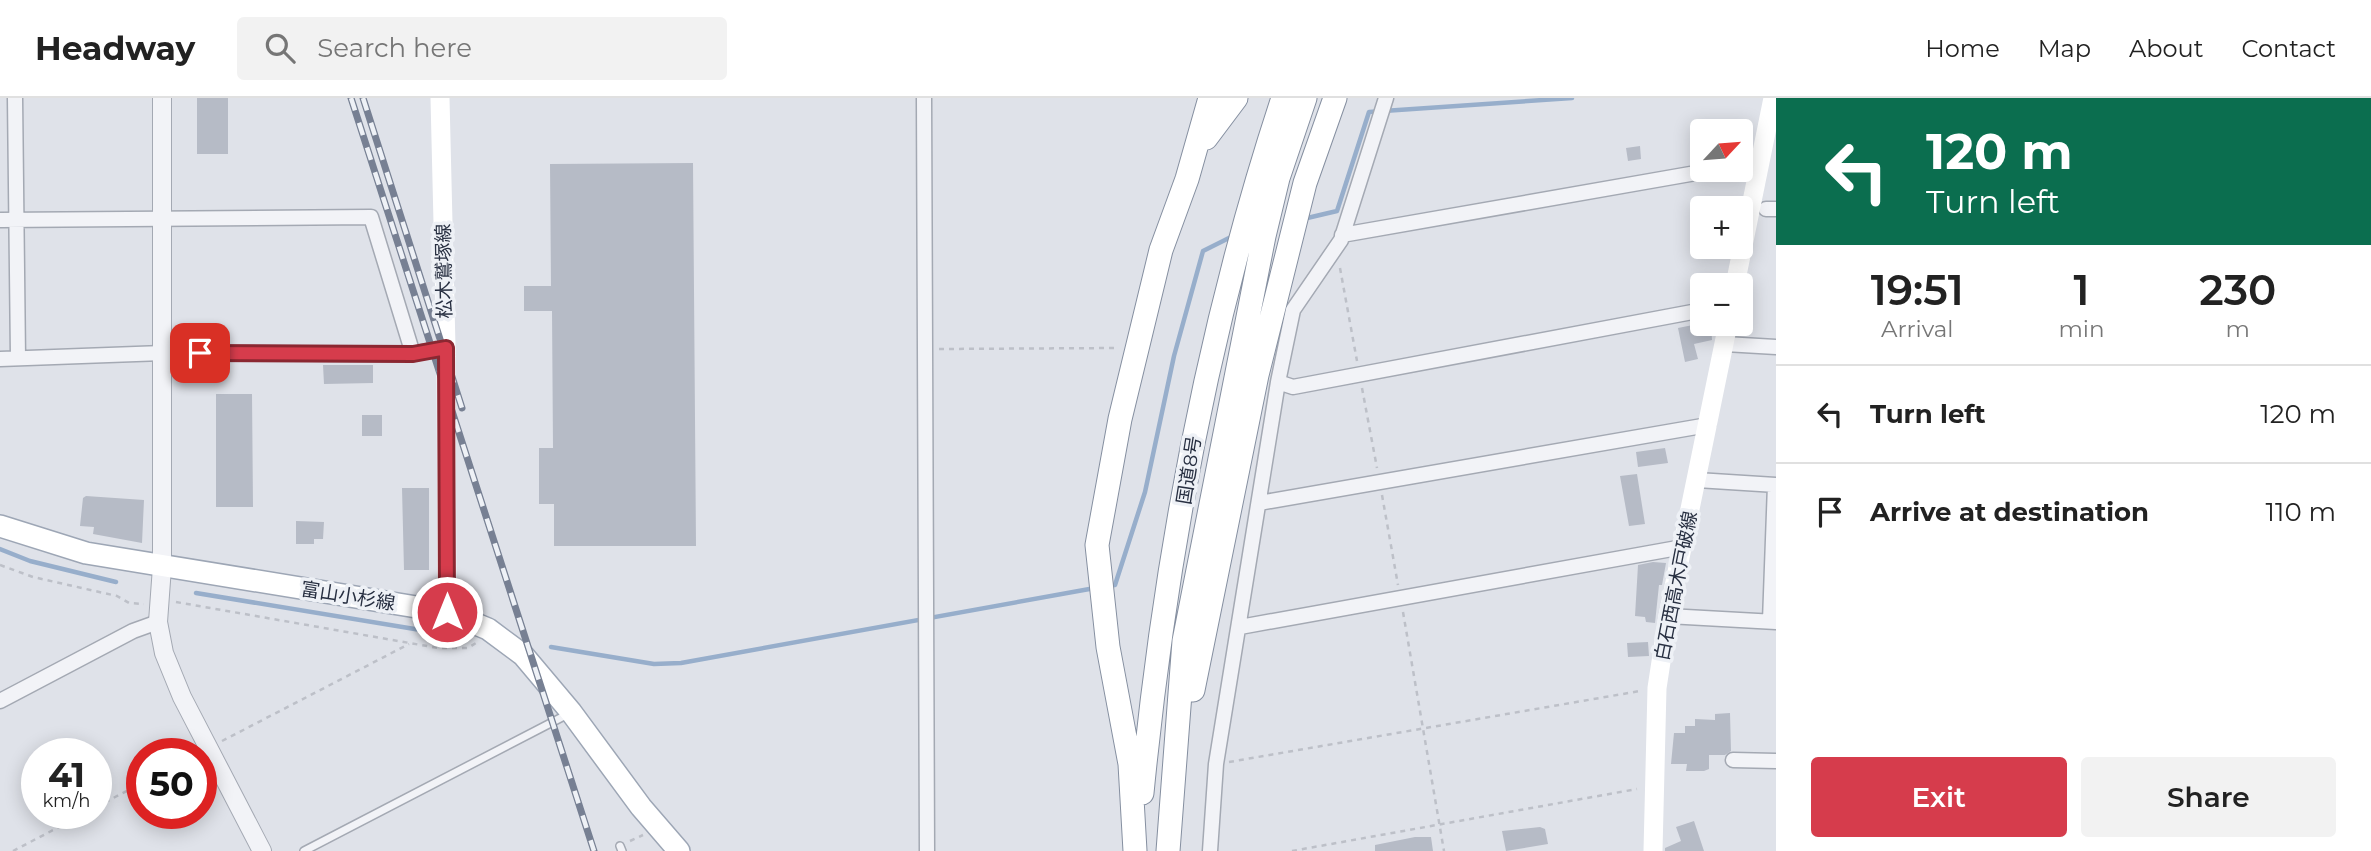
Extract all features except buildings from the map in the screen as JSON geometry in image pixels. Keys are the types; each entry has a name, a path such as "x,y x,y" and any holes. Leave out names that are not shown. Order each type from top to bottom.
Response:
{"highway":[{"path":"1193,98 1198,115 1193,158"},
{"path":"1136,851 1130,764 1108,647 1097,545 1136,349 1161,250 1193,158 1210,98"},
{"path":"1193,158 1223,112 1236,98"},
{"name":"国道8号","path":"1168,851 1184,641 1254,234 1259,172 1283,98"},
{"name":"国道8号","path":"1136,851 1150,725 1196,426 1254,234 1279,178 1305,98"},
{"path":"1171,807 1257,375 1305,183 1337,101"}],"main road":[{"name":"松木鷲塚線","path":"440,98 446,348 447,612"},
{"path":"1754,152 1773,98"},
{"path":"1736,273 1748,182"},
{"name":"白石西高木戸破線","path":"1653,851 1657,688 1668,616 1726,336"},
{"name":"富山小杉線","path":"0,526 86,554 447,612 493,632 523,655 679,851"}],"street":[{"path":"15,98 18,358"},
{"path":"162,98 162,567 159,609 164,653 204,738"},
{"path":"924,98 927,851"},
{"path":"1210,851 1216,764 1278,382 1293,310 1340,241 1386,98"},
{"path":"1340,241 1690,174"},
{"path":"0,220 371,217 413,354"},
{"path":"1278,382 1293,387 1690,312"},
{"path":"1725,344 1776,347"},
{"path":"0,359 163,352 413,354 446,348"},
{"path":"1259,503 1708,425"},
{"path":"1668,616 1773,621 1776,485 1697,480"},
{"path":"1240,627 1683,547"},
{"path":"0,701 133,631 159,609"},
{"path":"1733,760 1776,761"},
{"path":"217,764 262,851"}],"lane":[{"path":"304,851 571,712"}],"path":[{"path":"1340,241 1360,375 1444,851"},
{"path":"925,352 958,348 1136,349"},
{"path":"0,565 159,609 468,649 493,632"},
{"path":"217,744 410,643"},
{"path":"1216,764 1657,688"},
{"path":"1292,851 1655,786"},
{"path":"621,849 658,827"},
{"path":"13,851 55,829"}],"waterway":[{"path":"1303,219 1337,211 1369,112 1572,98"},
{"path":"1107,586 1115,585 1145,492 1174,356 1203,251 1233,236"},
{"path":"0,549 30,561 116,582"},
{"path":"551,647 654,664 681,663 1095,588"},
{"path":"196,593 457,636"}],"railway":[{"path":"351,98 594,851"},
{"path":"363,98 462,408"}],"route":[{"path":"200,353 413,354 446,348 447,612"}]}
